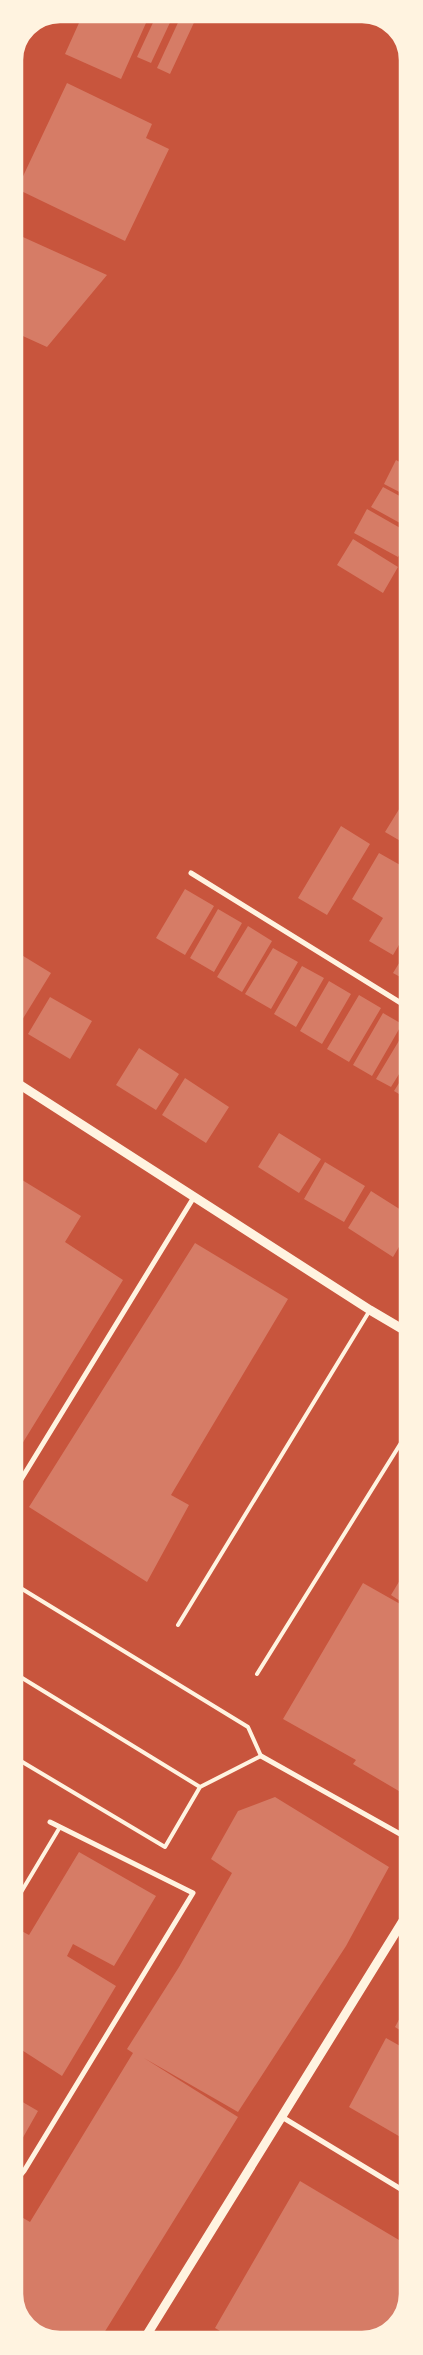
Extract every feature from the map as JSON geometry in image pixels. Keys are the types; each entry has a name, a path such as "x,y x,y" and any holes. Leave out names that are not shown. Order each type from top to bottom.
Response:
{"street":[{"path":"191,873 400,1002"},
{"path":"22,1086 400,1328"},
{"path":"23,1477 194,1197"},
{"path":"261,1756 400,1834"},
{"path":"23,2172 193,1893 50,1822"},
{"path":"149,2332 400,1926"},
{"path":"282,2117 400,2189"}],"lane":[{"path":"178,1625 370,1310"},
{"path":"257,1674 400,1444"},
{"path":"23,1589 248,1728 261,1756 200,1787 164,1847 23,1761"},
{"path":"23,1678 200,1787"},
{"path":"23,1889 60,1827"}],"building":[{"path":"79,22 146,22 121,79 65,54"},
{"path":"153,22 170,22 151,63 137,57"},
{"path":"178,22 194,22 170,74 157,68"},
{"path":"67,83 152,124 146,138 169,149 125,241 22,191 22,178"},
{"path":"22,237 107,275 47,347 22,336"},
{"path":"396,460 400,462 400,492 384,484"},
{"path":"383,487 400,496 400,523 371,507"},
{"path":"367,509 400,528 400,554 398,557 354,533"},
{"path":"353,539 398,567 383,593 337,565"},
{"path":"400,808 400,841 385,832"},
{"path":"341,826 370,844 327,915 298,898"},
{"path":"379,853 400,865 400,943 393,955 369,941 383,918 352,899"},
{"path":"185,889 214,906 185,955 156,938"},
{"path":"218,909 242,923 214,972 190,958"},
{"path":"248,926 272,941 242,992 217,977"},
{"path":"273,948 298,962 271,1009 245,994"},
{"path":"22,956 51,973 22,1019"},
{"path":"400,962 400,977 393,973"},
{"path":"302,966 324,978 296,1027 274,1014"},
{"path":"329,981 351,994 322,1044 300,1031"},
{"path":"359,995 381,1008 349,1062 327,1049"},
{"path":"50,997 92,1021 70,1059 28,1034"},
{"path":"383,1013 400,1023 400,1027 372,1076 353,1065"},
{"path":"400,1039 400,1072 391,1087 376,1079"},
{"path":"139,1048 179,1074 156,1110 116,1085"},
{"path":"185,1078 229,1107 206,1143 162,1115"},
{"path":"400,1081 400,1095 394,1091"},
{"path":"279,1133 321,1159 299,1193 258,1167"},
{"path":"325,1162 365,1186 344,1222 304,1199"},
{"path":"23,1180 81,1216 65,1242 123,1280 23,1443"},
{"path":"371,1191 400,1209 400,1245 393,1257 348,1228"},
{"path":"195,1243 288,1299 171,1495 189,1505 147,1582 29,1507"},
{"path":"400,1580 400,1601 391,1595"},
{"path":"363,1583 400,1604 400,1792 353,1764 356,1760 283,1719"},
{"path":"275,1797 389,1867 346,1946 238,2112 144,2058 238,2117 105,2332 58,2332 46,2330 30,2318 23,2300 23,2218 30,2222 133,2053 127,2049 179,1967 232,1873 211,1859 238,1811"},
{"path":"79,1852 156,1896 114,1966 73,1944 67,1956 116,1986 62,2076 23,2051 23,1932 29,1935"},
{"path":"400,2018 400,2030 395,2027"},
{"path":"386,2038 400,2046 400,2137 349,2107"},
{"path":"23,2102 38,2111 23,2138"},
{"path":"300,2181 400,2241 400,2302 391,2320 379,2329 368,2332 222,2332 215,2328"}]}
